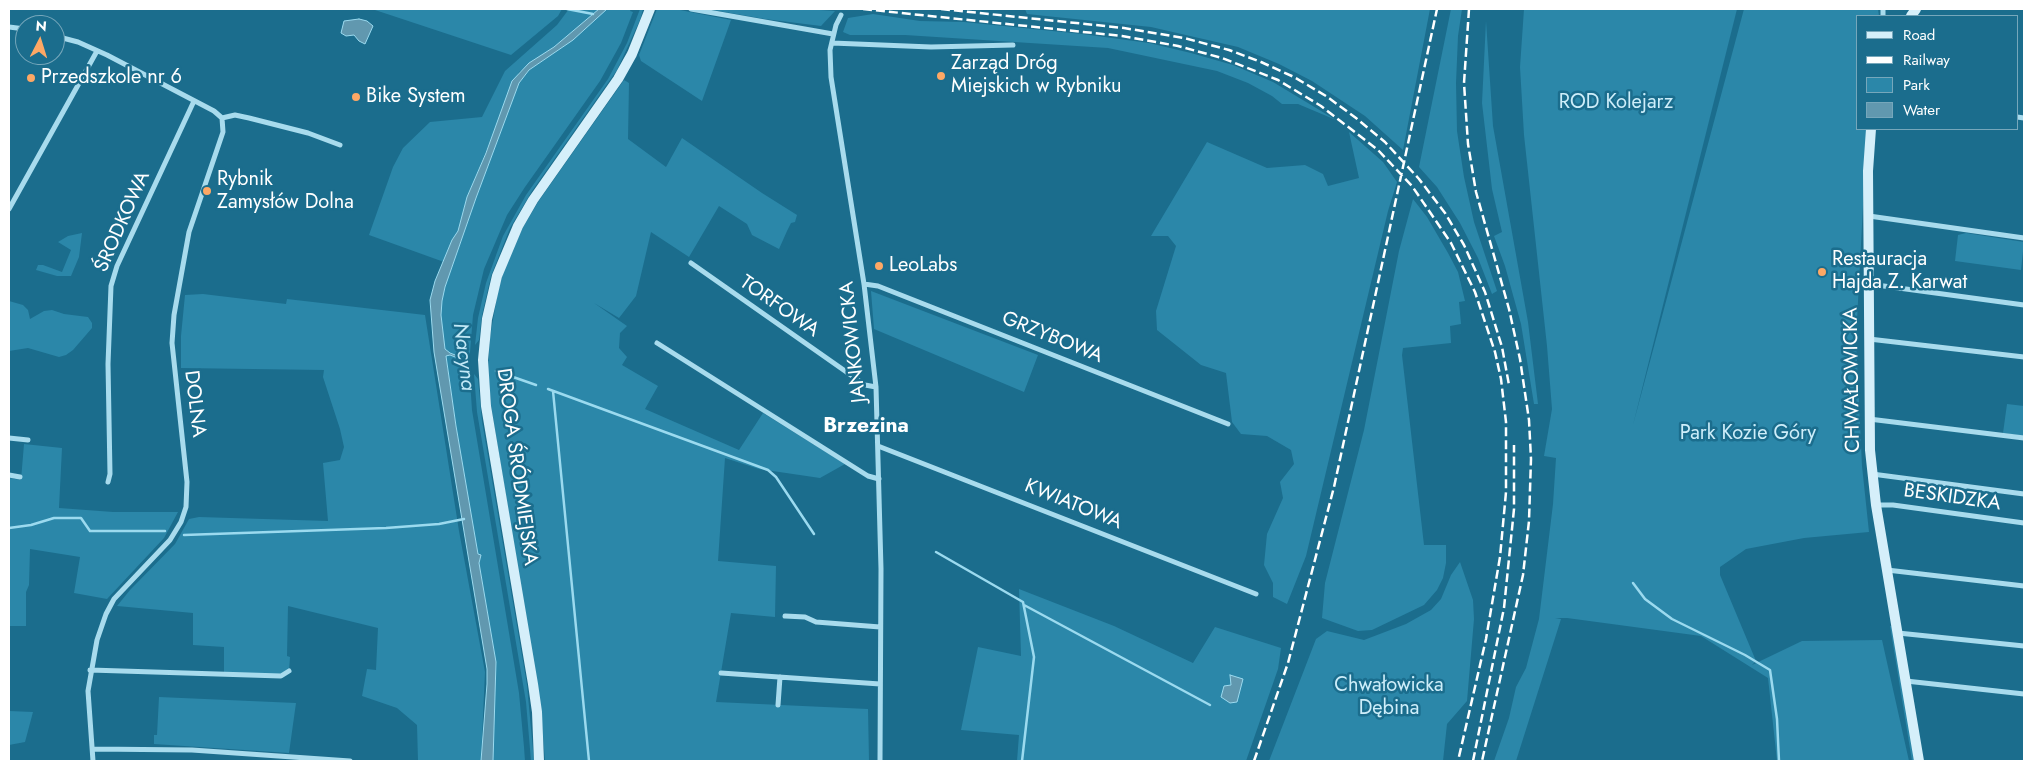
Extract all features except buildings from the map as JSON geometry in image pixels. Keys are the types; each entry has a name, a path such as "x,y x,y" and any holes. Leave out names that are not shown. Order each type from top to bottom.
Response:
{"main road":[{"name":"DROGA ŚRÓDMIEJSKA","path":"539,761 533,684 486,406 483,360 487,319 497,276 518,226 533,200 616,84 632,54 650,9"},
{"name":"CHWAŁOWICKA","path":"1871,130 1869,419 1872,474 1886,570 1919,761"}],"street":[{"path":"691,9 833,34"},
{"name":"JANKOWICKA","path":"841,15 833,34 830,77 864,284 876,388 879,479 880,761"},
{"path":"65,39 78,42 97,51 219,113 222,118 235,115 278,124 340,145"},
{"path":"832,43 931,47 1013,45"},
{"path":"9,209 97,51"},
{"name":"ŚRODKOWA","path":"108,482 110,474 108,364 111,286 117,266 194,101"},
{"name":"DOLNA","path":"93,761 88,691 90,670 97,640 106,614 114,599 170,540 181,522 186,507 188,482 172,343 174,315 189,232 223,132 222,118"},
{"path":"1869,216 2024,238"},
{"name":"TORFOWA","path":"691,264 865,385 876,388"},
{"name":"GRZYBOWA","path":"864,284 878,286 1228,424"},
{"path":"1869,284 2024,305"},
{"path":"1869,339 2024,357"},
{"path":"657,343 868,476 879,479"},
{"path":"1869,419 2024,438"},
{"path":"9,438 28,440"},
{"name":"KWIATOWA","path":"878,446 1256,594"},
{"path":"1872,474 2024,494"},
{"path":"9,475 20,477"},
{"name":"BESKIDZKA","path":"1876,505 1893,505 2024,523"},
{"path":"1886,570 2024,586"},
{"path":"785,616 805,617 816,622 880,627"},
{"path":"1898,632 2024,646"},
{"path":"90,670 281,676 289,670"},
{"path":"721,673 880,684"},
{"path":"778,705 780,677"},
{"path":"1906,681 2024,694"},
{"path":"93,749 201,751 350,761"}],"green space":[{"path":"372,9 562,9 558,16 511,55"},
{"path":"569,9 599,9 554,47 519,72 467,197 458,231 452,240 444,262 369,235 393,167 403,148 430,122 482,117 505,71 557,25"},
{"path":"607,9 631,9 630,11 633,12 621,43 600,81 507,215 484,269 473,315 469,365 472,410 519,693 525,761 493,761 496,662 479,563 481,556 478,554 446,356 450,354 463,360 460,356 450,353 445,349 441,315 442,301 445,287 476,198 519,83 529,70 563,47"},
{"path":"640,9 643,9 640,20 617,70 532,191 510,228 491,276 482,315 479,340 475,345 478,318 486,283 503,236 526,195 608,79 627,43"},
{"path":"657,9 675,9 731,20 702,101 641,61 639,55"},
{"path":"707,9 805,9 835,11 821,26"},
{"path":"1025,9 1430,9 1403,150 1365,116 1312,81 1279,64 1238,47 1151,27 1027,14"},
{"path":"1451,9 1462,9 1458,36 1456,83 1457,131 1464,177 1474,222 1497,291 1492,294 1478,258 1460,223 1437,187 1419,167"},
{"path":"1524,9 1737,9 1633,425 1744,9 1878,9 1879,15 1856,15 1856,130 1867,130 1856,340 1862,466 1869,532 1804,538 1746,549 1720,567 1720,575 1756,661 1752,665 1802,641 1882,640 1909,761 1777,761 1768,678 1701,636 1555,618 1561,619 1516,761 1494,761 1509,718 1516,687 1526,668 1539,619 1553,504 1556,458 1544,456 1552,409 1524,135 1520,67"},
{"path":"873,14 920,21 964,22 1149,43 1233,65 1273,82 1336,120 1298,104 1282,104 1272,96 1248,83 1217,71 1108,48 905,35 850,35 843,32 848,18"},
{"path":"1486,21 1493,126 1528,322 1538,404 1534,404 1521,324 1505,266 1494,236 1502,232 1492,189 1482,103"},
{"path":"624,80 629,83 628,139 666,167 682,138 797,215 795,222 791,223 779,249 752,235 747,224 719,206 689,257 651,232 636,296 619,318 594,303 627,326 620,333 619,348 627,357 622,365 658,386 645,409 739,450 763,413 845,464 820,478 759,469 725,458 718,561 776,566 775,617 731,613 716,702 868,709 869,761 545,761 541,711 491,405 488,369 490,337 498,291 504,270 522,229 538,202"},
{"path":"1349,132 1383,162 1397,182 1388,211 1306,556 1287,604 1273,597 1273,583 1264,565 1267,534 1283,498 1280,482 1294,464 1291,450 1267,436 1241,434 1232,422 1226,373 1201,365 1157,330 1156,311 1176,246 1168,236 1151,236 1207,142 1267,168 1305,165 1323,174 1328,186 1359,178"},
{"path":"1413,199 1427,217 1458,272 1465,301 1459,302 1461,324 1450,326 1451,343 1403,348 1402,355 1424,545 1446,545 1446,563 1443,578 1437,590 1424,605 1372,630 1358,631 1322,618 1325,583 1364,430 1399,251"},
{"path":"82,233 79,257 71,276 57,276 36,270 38,265 43,265 62,272 71,250 58,242 68,236"},
{"path":"1966,233 2024,242 2021,270 1955,261 1958,235"},
{"path":"871,291 1038,355 1024,392 874,329"},
{"path":"203,294 286,304 287,299 425,315 459,531 485,672 481,761 418,761 417,725 397,708 362,696 367,669 376,670 378,628 288,606 287,656 290,657 289,671 281,676 224,673 224,647 193,645 193,613 117,606 175,544 189,519 199,517 328,521 323,463 340,460 344,447 323,377 324,370 181,368 181,336 185,295"},
{"path":"9,301 23,305 28,310 30,319 44,311 52,310 64,314 88,317 92,323 92,328 73,350 59,357 28,348 9,351"},
{"path":"474,374 478,379 482,421 527,685 534,761 531,761 526,702 477,412"},
{"path":"2007,404 2024,406 2024,436 2003,433"},
{"path":"24,444 62,448 59,508 113,512 178,512 164,538 107,599 74,593 80,557 30,549 29,585 26,592 26,626 9,626 9,478 21,480"},
{"name":"Chwałowicka Dębina","path":"1460,562 1473,600 1474,619 1467,701 1447,724 1443,761 1269,761 1316,639 1327,631 1364,640 1406,624 1431,610 1441,599 1451,575"},
{"path":"1019,589 1114,626 1193,663 1215,627 1281,648 1278,669 1246,761 1017,761 1019,735 961,730 978,647 1021,656"},
{"path":"1890,626 1892,626 1915,761 1912,761"},
{"path":"159,697 296,703 289,753 154,744 154,735 157,735"},
{"path":"9,711 33,712 25,742 9,745"}],"water":[{"path":"599,9 607,9 573,40 529,70 519,83 476,198 445,287 442,301 441,315 445,349 463,358 463,360 450,355 446,356 478,554 481,555 479,563 496,662 493,761 481,761 487,669 434,352 430,300 435,281 452,240 458,231 467,197 486,153 512,81 529,63 554,47"},
{"path":"359,19 367,21 373,26 365,44 354,35 346,36 341,33 344,21"},
{"path":"1230,675 1243,679 1237,702 1230,703 1221,697 1224,686 1231,685"}],"waterway":[{"path":"567,9 593,14"},
{"path":"496,371 536,385"},
{"path":"548,389 768,470 776,477 814,534"},
{"path":"553,391 589,761"},
{"path":"9,528 31,525 54,518 81,518 90,531 165,531"},
{"path":"184,535 386,528 439,524 464,519"},
{"path":"936,552 1023,602 1034,657 1022,761"},
{"path":"1633,583 1645,599 1672,619 1745,655 1770,670 1777,719 1779,761"},
{"path":"1024,605 1210,705"}],"railway":[{"path":"863,9 1122,36 1178,46 1222,58 1278,80 1321,106 1378,150 1412,186 1451,243 1475,292 1495,352 1501,379 1506,422 1506,492 1500,557 1486,639 1458,761"},
{"path":"941,9 1124,28 1184,38 1229,50 1261,62 1294,77 1326,96 1385,142 1419,179 1445,213 1464,245 1485,292 1502,347 1509,385"},
{"path":"1254,761 1288,663 1334,487 1437,9"},
{"path":"1469,9 1464,83 1468,144 1476,192 1509,309 1520,359 1529,420 1531,459 1529,521 1523,575 1482,761"},
{"path":"1473,761 1504,608 1514,509 1514,445"}],"place":[{"name":"Zarząd Dróg Miejskich w Rybniku","path":"941,76"},
{"name":"Przedszkole nr 6","path":"31,78"},
{"name":"Bike System","path":"356,97"},
{"name":"Rybnik Zamysłów Dolna","path":"207,191"},
{"name":"LeoLabs","path":"879,266"},
{"name":"Restauracja Hajda Z. Karwat","path":"1822,272"}],"district":[{"name":"Brzezina","path":"866,427"}],"park label":[{"name":"ROD Kolejarz","path":"1616,103"},
{"name":"Park Kozie Góry","path":"1748,434"}],"water label":[{"name":"Nacyna","path":"463,357"}]}
